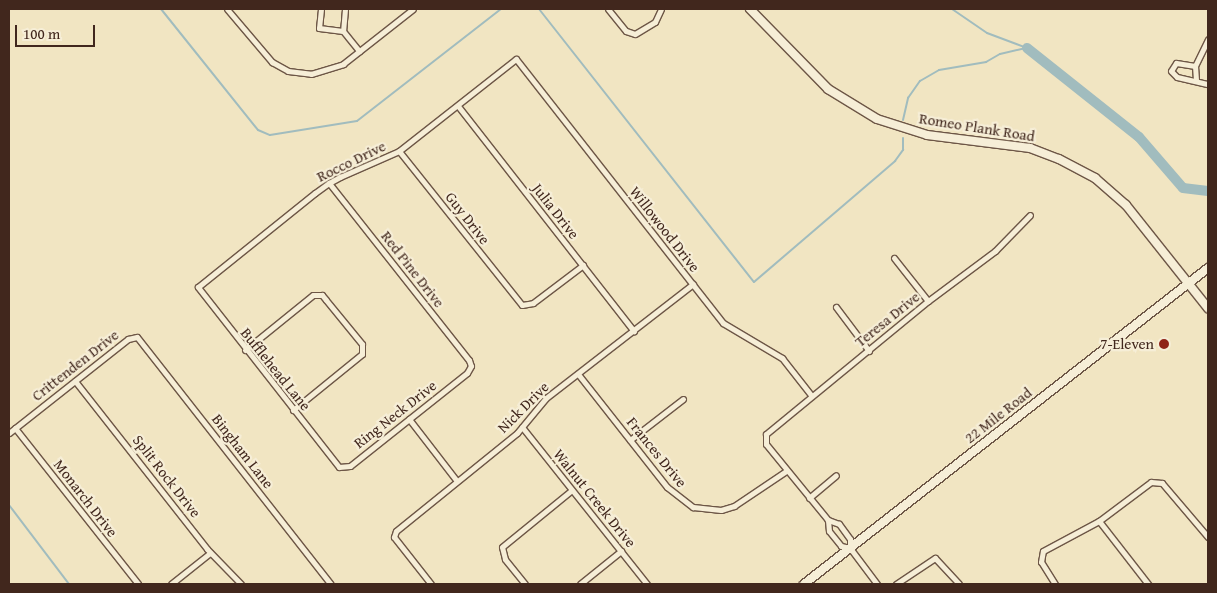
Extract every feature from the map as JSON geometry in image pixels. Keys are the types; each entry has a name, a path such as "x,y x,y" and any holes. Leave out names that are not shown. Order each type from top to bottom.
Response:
{"main road":[{"name":"Romeo Plank Road","path":"750,9 828,89 877,119 927,135 1030,148 1059,159 1095,178 1126,205 1208,308"},
{"name":"22 Mile Road","path":"804,584 1208,268"}],"street":[{"path":"227,9 251,40 276,65 305,74 330,70 359,51 413,9"},
{"path":"321,9 319,28 343,31"},
{"path":"345,9 343,31 359,51"},
{"path":"608,9 626,31 639,34 659,18 661,9"},
{"path":"1196,80 1195,66 1208,39"},
{"name":"Rocco Drive","path":"198,287 329,183 399,151 516,60"},
{"name":"Willowood Drive","path":"516,60 722,323 746,339 773,351 792,368 811,395"},
{"path":"1195,66 1176,63 1171,71 1177,77 1208,84"},
{"name":"Julia Drive","path":"458,106 634,331"},
{"name":"Guy Drive","path":"399,151 517,300 527,306 533,303 583,265"},
{"name":"Red Pine Drive","path":"329,183 469,360 467,373"},
{"name":"Teresa Drive","path":"786,471 766,444 770,428 928,301 996,250 1030,215"},
{"path":"894,258 928,301"},
{"name":"Nick Drive","path":"431,584 394,537 396,530 522,427 546,398 693,284"},
{"name":"Bufflehead Lane","path":"198,287 245,350 336,464"},
{"path":"245,350 309,297 318,294 362,344 362,354 293,410"},
{"path":"836,307 868,350"},
{"name":"Crittenden Drive","path":"9,433 134,337"},
{"name":"Bingham Lane","path":"134,337 143,343 331,584"},
{"name":"Ring Neck Drive","path":"336,464 342,468 350,466 467,373"},
{"name":"Frances Drive","path":"578,374 680,500 706,509 734,506 786,471"},
{"name":"Split Rock Drive","path":"75,381 210,553 241,584"},
{"path":"630,440 684,399"},
{"path":"409,419 457,481"},
{"name":"Walnut Creek Drive","path":"522,427 647,584"},
{"name":"Monarch Drive","path":"15,428 138,584"},
{"path":"786,471 828,520 830,531 841,546 850,548"},
{"path":"810,498 836,475"},
{"path":"1055,584 1041,562 1041,555 1048,547 1099,521 1155,481 1162,483 1208,537"},
{"path":"525,584 501,552 507,542 572,490"},
{"path":"828,520 839,524 850,539 850,548 877,584"},
{"path":"1099,521 1148,584"},
{"path":"580,584 621,551"},
{"path":"171,584 210,553"},
{"path":"896,584 935,558 960,584"}],"waterway":[{"path":"161,9 258,130 270,135 357,121 501,9"},
{"path":"539,9 754,282 895,161 903,150 903,138"},
{"path":"952,9 987,33 1027,48"},
{"path":"903,120 908,98 920,81 939,70 986,62 1000,54 1027,48"},
{"path":"1027,48 1139,137 1183,188 1208,191"},
{"path":"9,505 69,584"}],"place":[{"name":"7-Eleven","path":"1164,344"}]}
